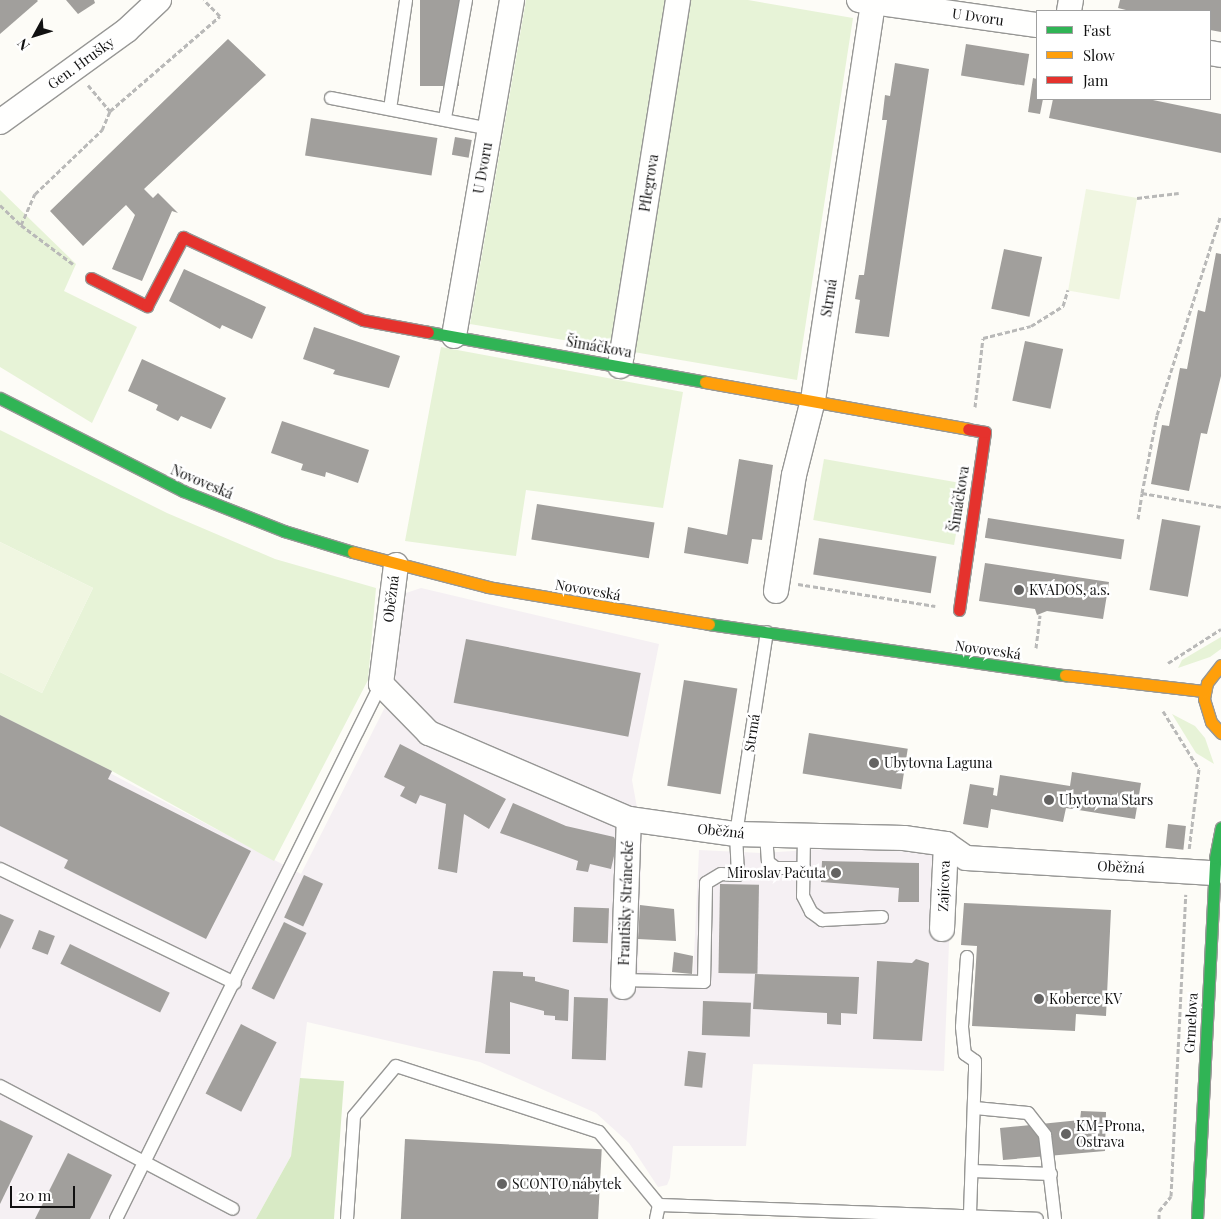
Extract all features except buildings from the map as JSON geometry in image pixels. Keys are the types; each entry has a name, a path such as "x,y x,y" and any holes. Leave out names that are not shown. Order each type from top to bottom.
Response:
{"street":[{"name":"Gen. Hrušky","path":"0,122 127,30 159,0"},
{"name":"U Dvoru","path":"454,336 512,0"},
{"name":"Pflegrova","path":"620,366 678,0"},
{"name":"U Dvoru","path":"866,1 1036,25"},
{"name":"Strmá","path":"786,587 794,475 813,400 866,1"},
{"name":"Šimáčkova","path":"91,278 148,306 183,238 363,320 985,432 959,610"},
{"name":"Novoveská","path":"0,398 183,491 284,531 396,566 579,605 1165,688 1204,691"},
{"name":"Oběžná","path":"396,566 380,684 429,733 629,818 736,834 904,838 946,844 966,858 1214,873"},
{"path":"1221,664 1204,691 1207,715 1221,733"},
{"name":"Františky Stránecké","path":"623,984 629,818"},
{"name":"Grmelova","path":"1196,1219 1214,873 1221,828"},
{"name":"Zajícova","path":"942,929 946,844"}],"lane":[{"path":"390,109 406,0"},
{"path":"445,118 466,0"},
{"path":"331,98 445,118 490,129"},
{"name":"Strmá","path":"623,984 704,982 706,883 722,874 738,875 736,834 767,632"},
{"path":"116,1219 235,983 380,684"},
{"path":"766,834 768,862 776,868 804,868"},
{"path":"804,835 803,896 811,912 822,920 882,917"},
{"path":"0,869 235,983"},
{"path":"967,956 962,1027 965,1054 975,1062 975,1108 970,1215"},
{"path":"347,1219 354,1116 396,1066 599,1132 659,1205 970,1215 1037,1219"},
{"path":"0,1086 233,1209"},
{"path":"975,1108 1028,1113 1045,1135 1055,1219"},
{"path":"972,1171 1051,1174"},
{"path":"656,1219 659,1205"}],"path":[{"path":"21,225 35,194 102,130 110,112 220,16 204,0"},
{"path":"75,69 110,112"},
{"path":"1137,198 1179,193"},
{"path":"0,205 21,225 91,278"},
{"path":"1138,519 1157,415 1221,216"},
{"path":"972,430 983,338 1031,326 1063,306 1068,290"},
{"path":"1142,493 1221,507"},
{"path":"786,587 959,610"},
{"path":"1036,645 1040,615"},
{"path":"1167,670 1169,660 1221,629"},
{"path":"1159,1219 1159,1211 1171,1196 1187,871 1199,769 1163,716 1165,688"}],"shaded area":[{"path":"421,588 659,644 632,780 642,835 638,970 693,976 699,850 761,853 918,843 952,867 944,1071 753,1064 746,1146 673,1146 670,1178 667,1185 658,1187 629,1143 596,1113 480,1062 307,1022 291,1156 256,1219 0,1219 0,715 301,874 386,705 406,593"}],"green space":[{"path":"526,0 748,0 853,18 797,380 470,324"},
{"path":"1086,189 1137,198 1119,299 1068,290"},
{"path":"0,190 76,264 64,291 137,327 92,423 0,367"},
{"path":"441,347 683,392 663,508 526,490 516,556 405,541"},
{"path":"0,430 167,513 275,559 376,588 368,680 274,861 112,771 0,715 0,672 42,693 93,588 0,542"},
{"path":"824,459 965,484 954,545 813,520"},
{"path":"0,542 93,588 42,693 0,672"},
{"path":"1221,637 1221,649 1210,657 1178,668 1182,660"},
{"path":"1172,714 1195,726 1205,738 1214,764 1196,753"},
{"path":"300,1078 344,1081 334,1219 256,1219 291,1156"}],"traffic: fast":[{"path":"428,332 705,382"},
{"path":"0,398 183,491 284,531 353,552"},
{"path":"709,624 1065,675"},
{"path":"1197,1219 1215,858 1221,828"}],"traffic: slow":[{"path":"705,382 968,429"},
{"path":"353,552 488,587 709,624"},
{"path":"1221,665 1207,683 1204,699 1211,722 1221,733"},
{"path":"1065,675 1204,691"}],"traffic: jam":[{"path":"91,278 147,306 183,237 363,320 428,332"},
{"path":"959,610 985,432 968,429"}],"place":[{"name":"KVADOS, a.s.","path":"1019,590"},
{"name":"Ubytovna Laguna","path":"874,763"},
{"name":"Ubytovna Stars","path":"1049,800"},
{"name":"Miroslav Pačuta","path":"836,873"},
{"name":"Koberce KV","path":"1039,999"},
{"name":"KM-Prona, Ostrava","path":"1066,1134"},
{"name":"SCONTO nábytek","path":"502,1184"}]}
